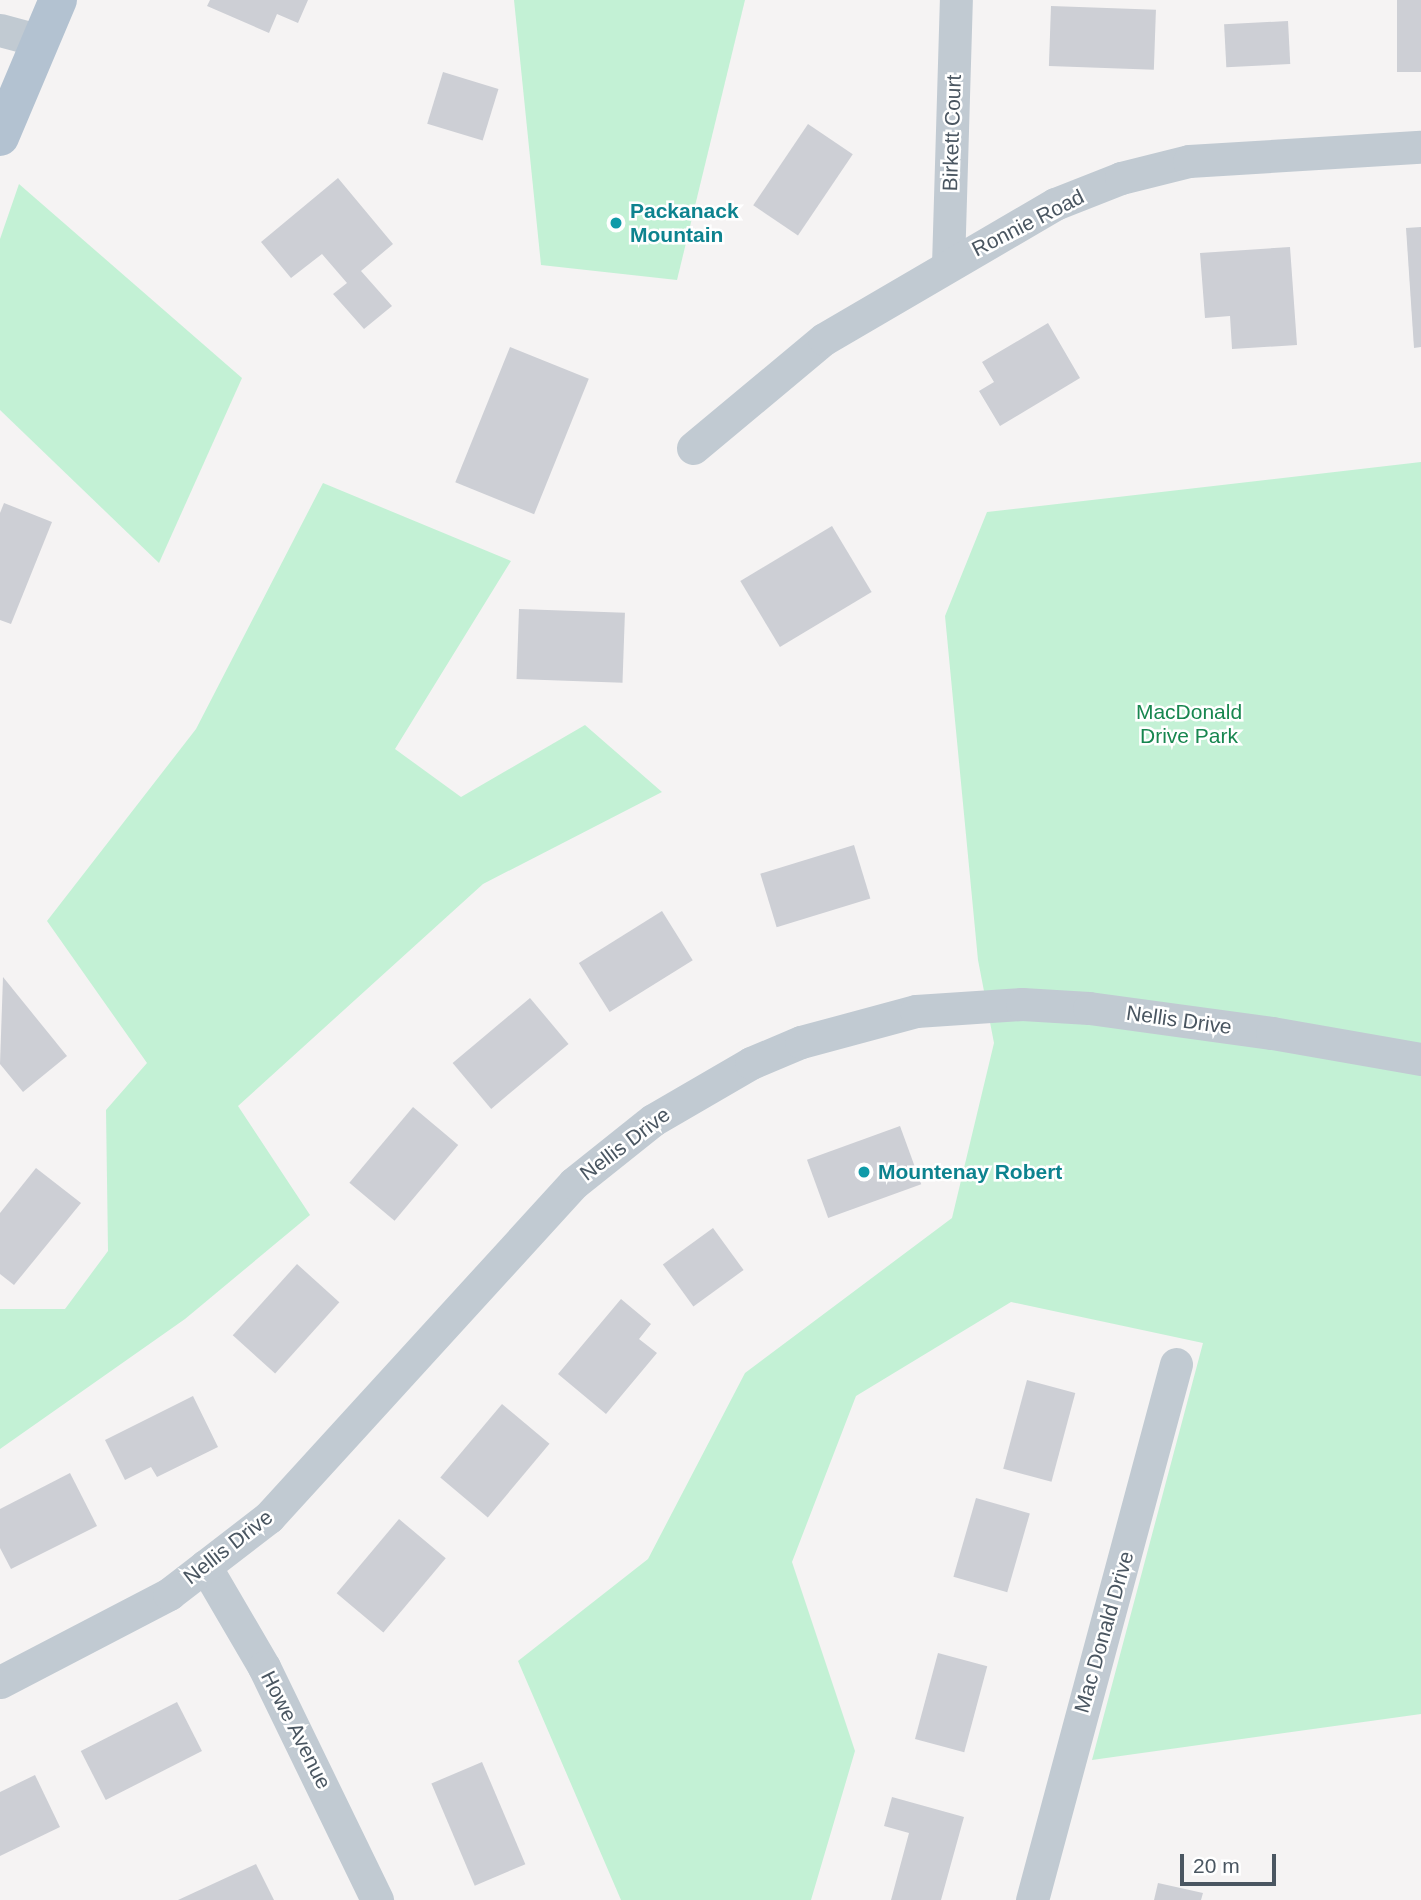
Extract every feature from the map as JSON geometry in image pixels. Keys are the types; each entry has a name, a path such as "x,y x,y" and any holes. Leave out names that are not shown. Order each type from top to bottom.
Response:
{"main road":[{"path":"0,137 58,0"}],"street":[{"name":"Birkett Court","path":"948,265 956,0"},
{"path":"0,30 41,41"},
{"name":"Ronnie Road","path":"693,448 824,339 1055,204 1121,178 1234,155 1421,147"},
{"name":"Nellis Drive","path":"0,1682 128,1616 205,1566 287,1498 573,1183 653,1120 776,1052 916,1011 1022,1004 1089,1008 1259,1031 1421,1059"},
{"name":"Mac Donald Drive","path":"1032,1900 1176,1364"},
{"name":"Howe Avenue","path":"205,1566 271,1679 377,1900"}],"green space":[{"path":"514,0 745,0 677,280 541,265"},
{"path":"19,184 242,378 159,563 0,410 0,239"},
{"name":"MacDonald Drive Park","path":"1421,462 1421,1714 1092,1760 1203,1343 1011,1302 856,1396 792,1562 855,1751 811,1900 621,1900 518,1661 648,1559 745,1373 952,1218 994,1043 978,960 945,616 987,512"},
{"path":"323,483 511,561 395,749 461,797 585,725 662,792 483,884 238,1106 310,1215 185,1319 0,1449 0,1309 65,1309 108,1251 106,1110 147,1063 47,921 196,729"}],"building":[{"path":"210,0 308,0 298,23 277,14 269,33 207,6"},
{"path":"1397,0 1421,0 1421,72 1397,72"},
{"path":"1051,6 1156,10 1154,70 1049,66"},
{"path":"1288,21 1290,64 1226,67 1224,24"},
{"path":"443,72 498,89 483,141 427,124"},
{"path":"808,124 853,154 798,235 753,205"},
{"path":"338,178 393,244 361,271 392,306 364,329 333,294 347,283 322,254 291,278 261,242"},
{"path":"1421,227 1421,347 1414,348 1406,228"},
{"path":"1290,247 1297,345 1232,349 1230,316 1205,318 1200,253"},
{"path":"1048,323 1080,378 1000,426 979,391 994,382 982,362"},
{"path":"510,347 589,379 534,514 455,482"},
{"path":"4,503 52,522 11,624 0,620 0,513"},
{"path":"832,526 872,592 780,647 740,581"},
{"path":"519,609 625,613 622,683 517,679"},
{"path":"854,845 870,899 777,927 760,874"},
{"path":"662,911 693,960 610,1012 579,963"},
{"path":"3,977 67,1056 23,1092 0,1064"},
{"path":"530,998 569,1044 491,1109 453,1063"},
{"path":"413,1107 458,1145 395,1221 349,1183"},
{"name":"Mountenay Robert","path":"900,1126 921,1184 828,1218 807,1160"},
{"path":"36,1168 81,1203 14,1285 0,1274 0,1213"},
{"path":"713,1228 744,1270 693,1307 663,1264"},
{"path":"297,1264 339,1302 275,1373 233,1335"},
{"path":"621,1299 651,1324 639,1339 657,1353 606,1414 558,1374"},
{"path":"1027,1380 1075,1393 1051,1482 1003,1469"},
{"path":"193,1396 218,1447 157,1477 151,1467 125,1480 105,1440"},
{"path":"502,1404 549,1444 488,1517 440,1478"},
{"path":"70,1473 97,1526 11,1569 0,1548 0,1509"},
{"path":"976,1498 1030,1513 1007,1592 953,1577"},
{"path":"399,1519 446,1558 383,1633 337,1593"},
{"path":"938,1653 987,1666 964,1752 915,1739"},
{"path":"177,1702 202,1751 106,1800 81,1751"},
{"path":"482,1762 525,1864 475,1886 431,1783"},
{"path":"35,1775 60,1827 0,1856 0,1792"},
{"path":"892,1797 964,1817 941,1900 891,1900 909,1833 884,1826"},
{"path":"256,1864 274,1900 178,1900"},
{"path":"1158,1883 1203,1893 1201,1900 1154,1900"}],"place":[{"name":"Packanack Mountain","path":"616,223"},
{"name":"Mountenay Robert","path":"864,1172"}]}
